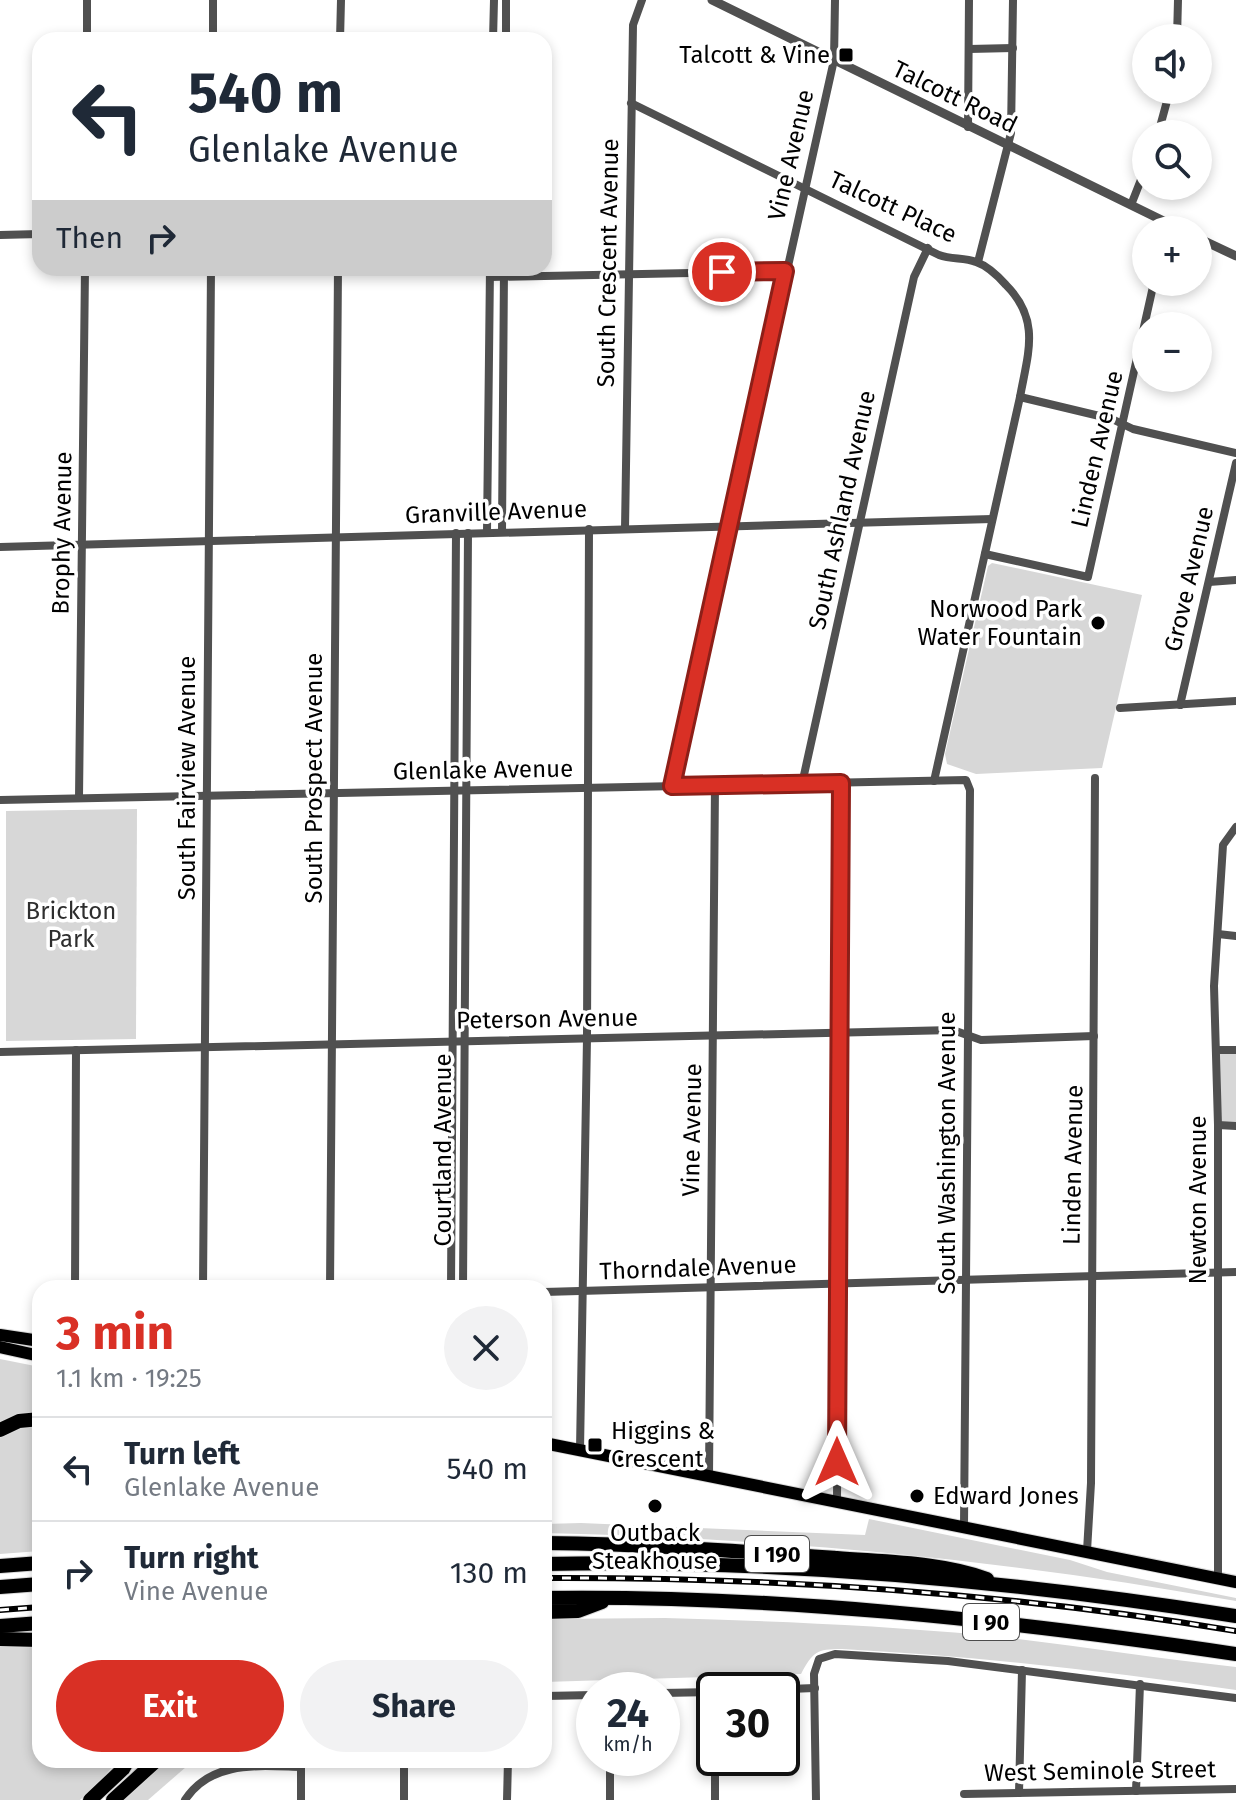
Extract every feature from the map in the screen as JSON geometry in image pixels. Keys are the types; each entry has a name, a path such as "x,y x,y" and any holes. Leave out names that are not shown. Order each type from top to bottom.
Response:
{"highway":[{"path":"0,1430 19,1421 32,1420"},
{"name":"I 190","path":"552,1543 633,1544 872,1562 964,1571 1006,1586"},
{"path":"6,1565 32,1563"},
{"name":"I 90","path":"552,1564 807,1570 1006,1586 1236,1616"},
{"path":"0,1587 32,1585"},
{"name":"I 90","path":"552,1598 722,1601 912,1614 1060,1629 1236,1654"},
{"path":"552,1612 578,1611 615,1598"},
{"path":"0,1626 32,1624"},
{"path":"0,1639 32,1640"},
{"path":"90,1800 124,1768"},
{"path":"113,1800 148,1768"}],"main road":[{"path":"0,1335 32,1340"},
{"path":"0,1347 32,1354"},
{"path":"552,1445 1236,1582"}],"street":[{"path":"87,0 87,32"},
{"path":"213,0 213,32"},
{"path":"340,32 341,0"},
{"path":"493,32 494,0"},
{"path":"506,0 506,32"},
{"name":"South Crescent Avenue","path":"625,529 633,25 642,0"},
{"name":"Talcott Road","path":"712,0 1149,216"},
{"name":"Vine Avenue","path":"672,786 834,60 835,0"},
{"path":"968,127 969,0"},
{"path":"978,262 1011,133 1013,0"},
{"path":"1177,24 1178,0"},
{"path":"969,49 1013,48"},
{"name":"Talcott Place","path":"631,103 946,258 978,262 992,271 1014,293 1030,326 1030,346 1020,397"},
{"path":"1131,205 1133,200"},
{"path":"0,235 32,234"},
{"path":"1212,245 1236,256"},
{"name":"South Ashland Avenue","path":"802,784 914,277 928,248"},
{"path":"552,274 785,271"},
{"name":"Brophy Avenue","path":"79,798 85,276"},
{"name":"South Fairview Avenue","path":"203,1280 211,276"},
{"name":"South Prospect Avenue","path":"330,1280 338,276"},
{"path":"487,532 490,276"},
{"path":"502,532 504,276"},
{"name":"Linden Avenue","path":"985,554 1088,577 1151,296"},
{"path":"934,781 1020,397 1236,453"},
{"name":"Grove Avenue","path":"1180,705 1236,463"},
{"name":"Granville Avenue","path":"0,547 992,519"},
{"path":"580,1450 587,1038 589,529"},
{"name":"Courtland Avenue","path":"451,1280 456,533"},
{"name":"Courtland Avenue","path":"463,1280 468,533"},
{"path":"1209,582 1236,580"},
{"path":"1120,708 1236,701"},
{"name":"Linden Avenue","path":"1087,1551 1091,1483 1095,778"},
{"name":"Glenlake Avenue","path":"0,800 966,780"},
{"name":"South Washington Avenue","path":"964,1527 970,790 966,780"},
{"path":"837,1502 841,783"},
{"name":"Vine Avenue","path":"709,1476 715,785"},
{"name":"Newton Avenue","path":"1218,1579 1219,1272 1214,986 1223,845 1236,827"},
{"path":"1218,934 1236,936"},
{"name":"Peterson Avenue","path":"0,1052 953,1030 981,1040 1094,1036"},
{"path":"75,1280 76,1050"},
{"path":"1216,1050 1236,1050"},
{"path":"1218,1125 1236,1126"},
{"name":"Thorndale Avenue","path":"552,1292 1236,1272"},
{"path":"816,1800 814,1674 819,1659 835,1654 948,1661 1236,1698"},
{"path":"1019,1793 1022,1670"},
{"path":"1136,1791 1140,1684"},
{"path":"800,1689 815,1688"},
{"path":"552,1696 576,1695"},
{"path":"185,1800 207,1778 237,1768"},
{"path":"301,1768 301,1800"},
{"path":"404,1768 404,1800"},
{"path":"507,1800 508,1768"},
{"path":"610,1776 610,1800"},
{"path":"715,1776 715,1800"},
{"name":"West Seminole Street","path":"964,1794 1019,1793 1036,1796 1236,1789"}],"green space":[{"path":"992,563 1142,595 1102,768 976,774 947,764 945,754 988,566"},
{"name":"Brickton Park","path":"137,809 136,1039 6,1041 6,811"},
{"path":"1236,1051 1236,1125 1218,1125 1216,1052"},
{"path":"0,1359 32,1365 32,1413 0,1422"},
{"path":"32,1426 32,1552 0,1554 0,1438 16,1429"},
{"path":"869,1519 1070,1560 1107,1572 1236,1598 1236,1601 1065,1574 892,1554 718,1540 552,1533 552,1524 865,1535"},
{"path":"665,1618 903,1629 982,1635 1236,1667 1236,1690 1039,1665 842,1649 816,1653 801,1674 696,1672 696,1677 680,1678 680,1672 576,1672 576,1681 552,1682 552,1619"},
{"path":"0,1645 32,1646 32,1768 111,1768 80,1800 0,1800"},
{"path":"155,1768 185,1768 148,1800 121,1800"}],"railway":[{"path":"552,1578 804,1584 891,1590 1064,1607 1236,1631"},
{"path":"0,1610 32,1608"}],"place":[{"name":"Talcott & Vine","path":"846,55"},
{"name":"Norwood Park Water Fountain","path":"1098,623"},
{"name":"Higgins & Crescent","path":"595,1445"},
{"name":"Edward Jones","path":"917,1496"},
{"name":"Outback Steakhouse","path":"655,1506"}],"route":[{"path":"722,272 785,271 672,786 841,783 837,1462"}]}
